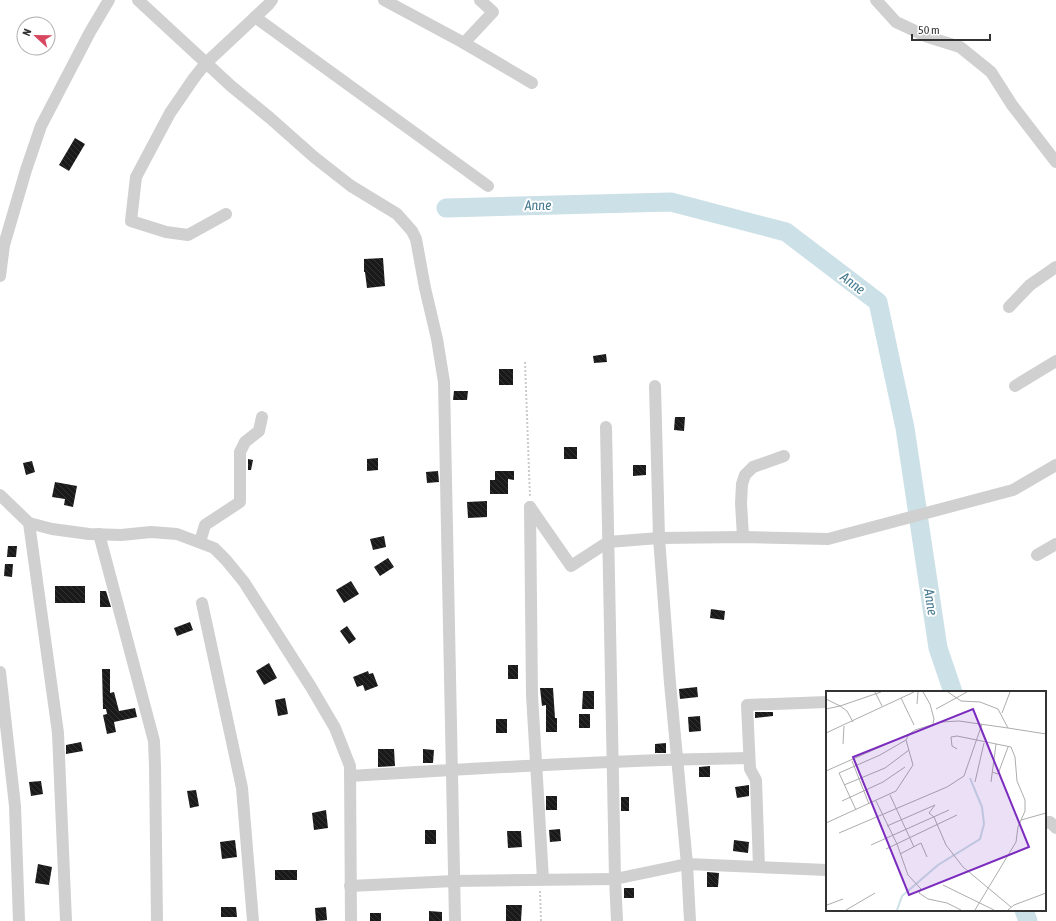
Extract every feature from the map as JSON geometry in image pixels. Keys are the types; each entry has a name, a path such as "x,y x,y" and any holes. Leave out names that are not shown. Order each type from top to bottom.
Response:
{"street":[{"path":"0,276 4,245 26,170 41,126 90,32 109,0"},
{"path":"138,0 231,86 332,171 351,186 397,214 412,231 416,239 425,288 437,339 444,382 455,921"},
{"path":"226,214 188,235 166,232 131,221 136,178 170,113 194,78 206,63 272,0"},
{"path":"384,0 464,43 532,83"},
{"path":"464,43 493,12 480,0"},
{"path":"876,0 896,22 928,37 960,47 991,72 1012,105 1056,162"},
{"path":"255,17 488,186"},
{"path":"1009,307 1030,285 1056,267"},
{"path":"1015,386 1056,361"},
{"path":"655,386 659,538 687,864 690,921"},
{"path":"200,542 205,525 240,502 240,452 245,442 259,431 262,417"},
{"path":"606,427 612,762 617,921"},
{"path":"743,537 741,503 742,484 745,475 753,467 784,456"},
{"path":"530,507 572,566 608,542 659,538 743,537 828,539 1013,490 1056,465"},
{"path":"0,495 28,523 52,529 99,534 121,535 151,532 177,534 214,548 226,560 244,582 312,687 336,728 350,766 351,921"},
{"path":"530,507 532,695 542,879"},
{"path":"28,523 58,733 66,921"},
{"path":"99,534 154,740 157,921"},
{"path":"1037,554 1056,544"},
{"path":"202,603 242,788 254,921"},
{"path":"0,672 15,806 19,921"},
{"path":"759,867 756,780 750,769 747,705 826,702"},
{"path":"350,776 677,759 749,758"},
{"path":"1046,823 1050,822 1056,828"},
{"path":"350,886 454,881 615,879 687,864 826,870"}],"path":[{"path":"525,362 530,507"},
{"path":"541,921 542,879"}],"building":[{"path":"75,138 85,144 69,171 59,165"},
{"path":"383,258 385,286 367,288 364,272 364,259"},
{"path":"606,354 607,362 594,363 593,356"},
{"path":"499,369 513,369 513,385 499,385"},
{"path":"454,391 468,391 467,400 453,400"},
{"path":"675,417 685,417 684,431 674,430"},
{"path":"564,447 577,447 577,459 564,459"},
{"path":"378,458 378,470 367,471 367,459"},
{"path":"248,459 253,460 251,470 248,470"},
{"path":"32,461 35,472 26,475 23,463"},
{"path":"633,465 646,465 646,475 633,476"},
{"path":"438,471 439,482 427,483 426,472"},
{"path":"495,471 514,471 514,480 508,479 508,494 490,494 490,480 495,480"},
{"path":"55,482 77,486 73,507 64,505 65,499 52,497"},
{"path":"487,501 487,517 468,518 467,502"},
{"path":"384,536 386,547 373,550 370,539"},
{"path":"8,546 17,546 16,557 7,557"},
{"path":"388,558 394,567 380,576 374,567"},
{"path":"5,564 13,564 12,577 4,576"},
{"path":"351,581 359,594 344,603 336,590"},
{"path":"55,586 85,586 85,603 55,603"},
{"path":"100,591 106,591 111,607 100,607"},
{"path":"711,609 725,611 724,620 710,618"},
{"path":"190,622 193,630 177,636 174,628"},
{"path":"347,626 356,639 349,644 340,631"},
{"path":"269,663 277,678 264,685 256,671"},
{"path":"508,665 518,665 518,679 508,679"},
{"path":"102,669 110,669 110,693 114,692 119,711 135,708 137,717 114,722 116,732 107,734 103,715 107,714 106,709 103,709"},
{"path":"368,671 369,674 373,673 378,686 365,691 363,685 357,687 353,677"},
{"path":"697,687 698,697 680,699 679,689"},
{"path":"540,688 553,688 555,718 557,718 557,732 546,732 546,705 542,706"},
{"path":"583,691 594,691 594,709 582,709"},
{"path":"285,698 288,714 278,716 275,700"},
{"path":"755,712 773,712 773,716 755,718"},
{"path":"579,714 590,714 590,728 579,728"},
{"path":"700,716 701,731 689,732 688,717"},
{"path":"496,719 507,719 507,733 496,733"},
{"path":"81,742 83,751 66,754 66,745"},
{"path":"666,743 666,753 655,753 655,744"},
{"path":"378,749 394,749 395,766 378,767"},
{"path":"423,749 434,750 433,763 423,763"},
{"path":"710,766 710,777 699,777 699,767"},
{"path":"41,781 43,794 31,796 29,782"},
{"path":"749,785 749,796 737,798 735,787"},
{"path":"196,790 199,806 190,808 187,791"},
{"path":"546,796 557,796 557,810 546,810"},
{"path":"621,797 629,797 629,811 621,811"},
{"path":"326,810 328,828 314,830 312,813"},
{"path":"560,829 561,841 550,842 549,830"},
{"path":"425,830 436,830 436,844 425,844"},
{"path":"507,831 521,831 522,847 508,848"},
{"path":"235,840 237,857 222,859 220,842"},
{"path":"734,840 749,842 748,853 733,851"},
{"path":"38,864 52,867 49,885 35,883"},
{"path":"275,870 297,870 297,880 275,880"},
{"path":"707,872 719,873 718,887 707,887"},
{"path":"624,888 634,888 634,898 624,898"},
{"path":"506,905 522,905 521,921 506,921"},
{"path":"221,907 236,907 237,917 221,917"},
{"path":"326,907 327,920 316,921 315,908"},
{"path":"429,911 442,912 442,921 429,921"},
{"path":"370,913 381,913 381,921 370,921"}],"waterway":[{"name":"Anne","path":"446,208 671,202 786,232 878,302 905,428 938,648 953,691"},
{"name":"Anne","path":"1024,911 1028,921"}]}
